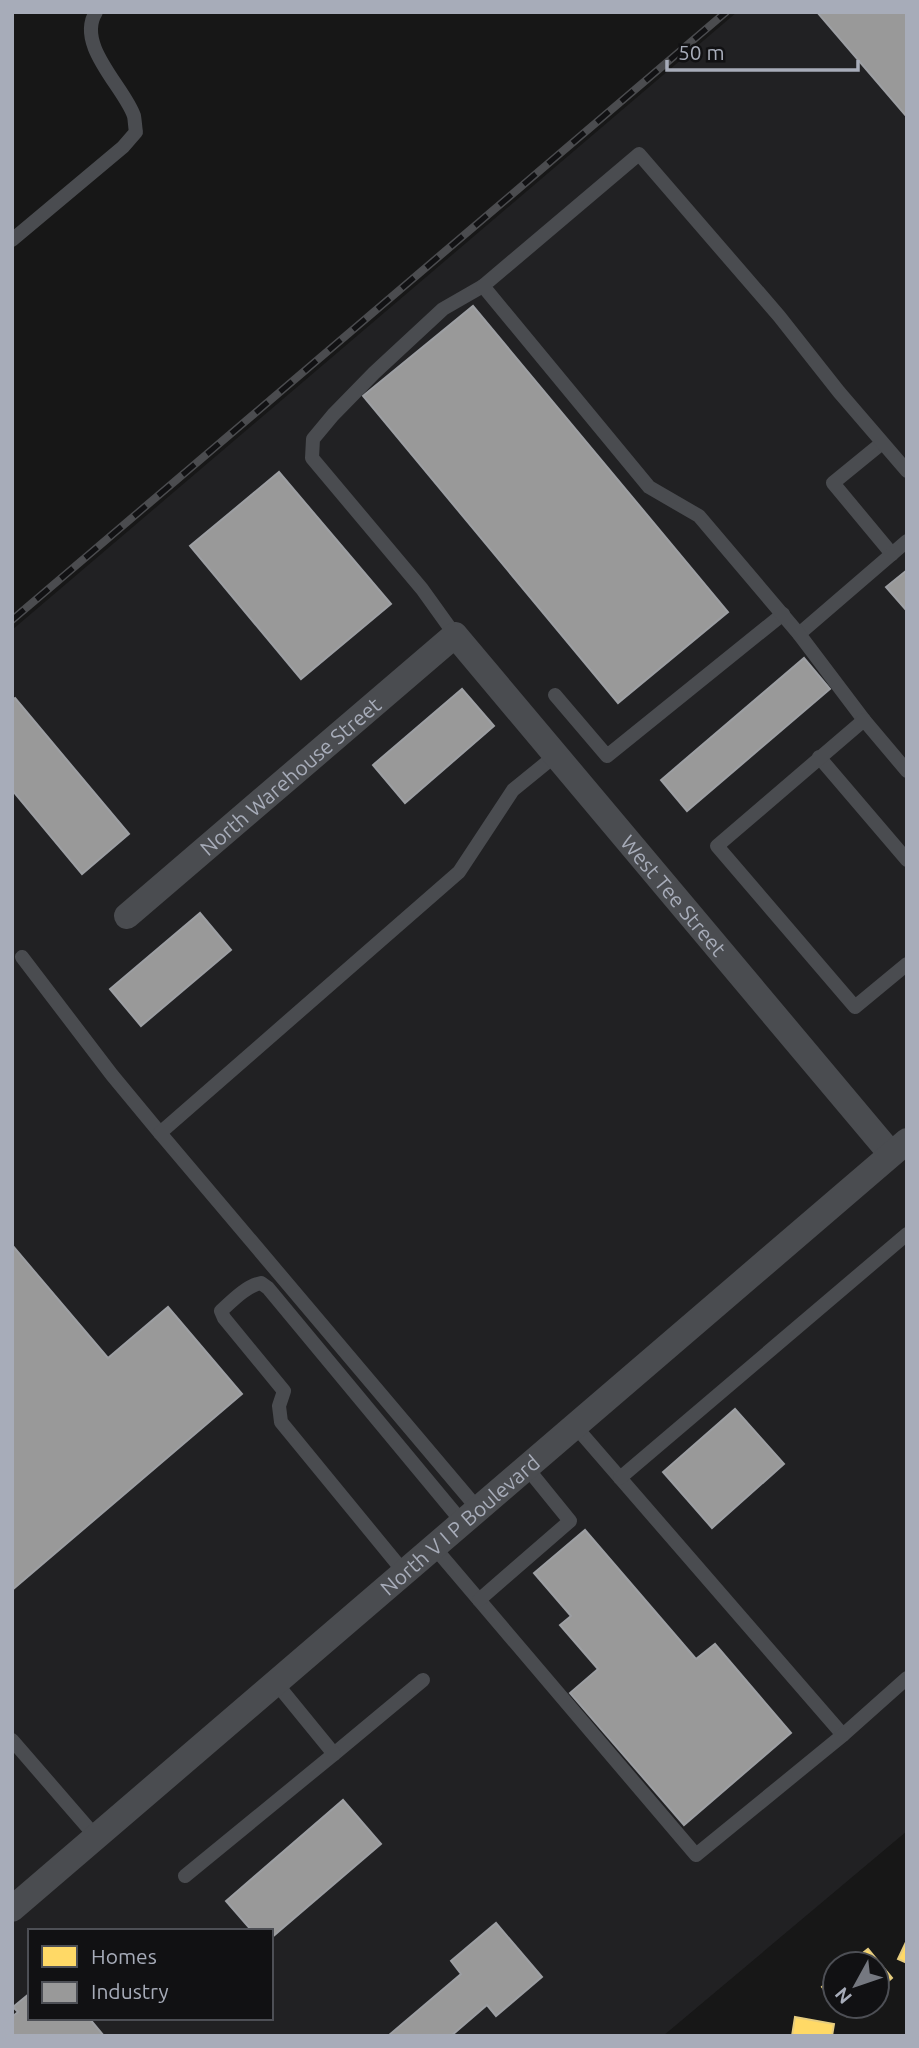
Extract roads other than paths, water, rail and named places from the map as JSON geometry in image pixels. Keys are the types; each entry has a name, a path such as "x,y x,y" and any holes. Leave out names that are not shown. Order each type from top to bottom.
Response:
{"street":[{"name":"West Tee Street","path":"455,635 556,755 899,1148"},
{"name":"North Warehouse Street","path":"127,916 455,635"},
{"name":"North V I P Boulevard","path":"12,1909 899,1148"}],"lane":[{"path":"12,240 122,147 136,132 134,114 93,44 92,18 96,12"},
{"path":"455,635 422,589 312,457 313,439 374,373 443,309 483,286 639,154 779,316 907,471"},
{"path":"483,286 649,486 699,516 783,614 864,720 907,771"},
{"path":"882,443 834,483 892,554"},
{"path":"799,634 907,541"},
{"path":"555,695 607,756 783,614"},
{"path":"864,720 716,846 855,1007 907,964"},
{"path":"160,1133 459,872 513,790 556,755"},
{"path":"819,757 907,860"},
{"path":"22,957 112,1075 470,1516"},
{"path":"621,1478 907,1234"},
{"path":"404,1572 281,1422 279,1406 284,1391 224,1318 221,1311 227,1305 254,1284 261,1283 268,1289 470,1516"},
{"path":"575,1426 843,1735"},
{"path":"479,1600 570,1521 527,1468"},
{"path":"434,1547 696,1855 843,1735 907,1678"},
{"path":"185,1875 423,1681"},
{"path":"276,1683 334,1755"},
{"path":"12,1740 96,1837"}],"railway":[{"path":"12,620 726,12"}]}
